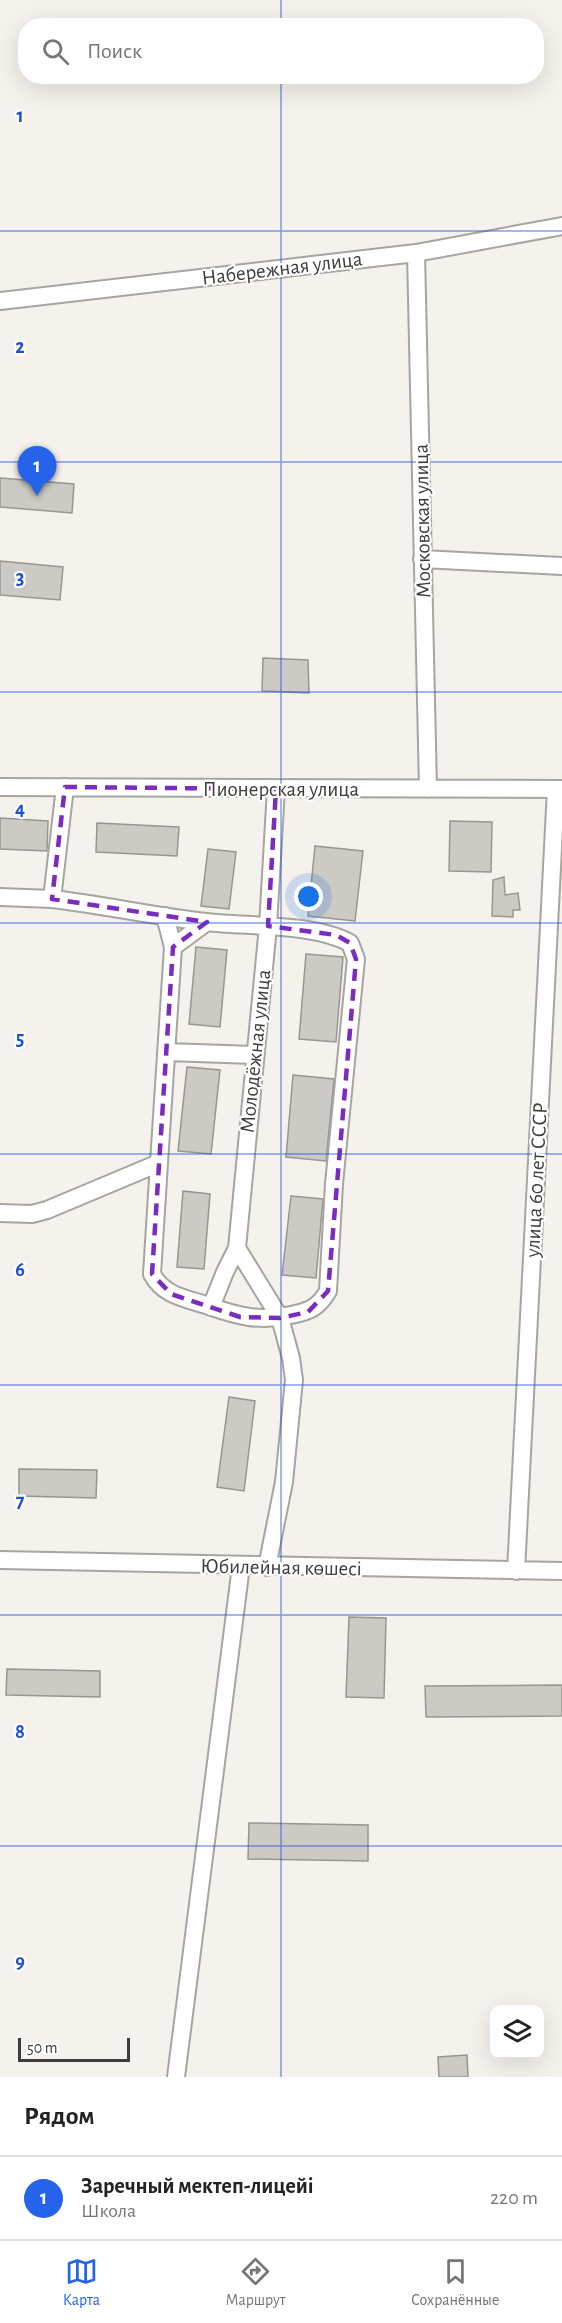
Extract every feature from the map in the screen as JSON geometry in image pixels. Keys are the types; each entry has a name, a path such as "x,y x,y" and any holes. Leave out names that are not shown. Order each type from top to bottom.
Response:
{"street":[{"name":"Набережная улица","path":"0,301 416,253 562,226"},
{"name":"Московская улица","path":"416,253 428,789"},
{"path":"423,559 562,566"},
{"name":"Пионерская улица","path":"0,787 559,789"},
{"path":"52,899 64,787"},
{"name":"Молодёжная улица","path":"211,1307 237,1248 268,926 276,789"},
{"name":"улица 60 лет СССР","path":"516,1570 559,789"},
{"path":"0,897 52,899 207,922 268,926 336,935 350,943 356,959 334,1184 328,1291 320,1303 308,1312 262,1320 240,1317 171,1294 158,1284 152,1274 173,947 165,916"},
{"path":"173,947 207,922"},
{"path":"168,1052 254,1055"},
{"path":"0,1213 32,1214 47,1210 159,1163"},
{"path":"237,1248 280,1318 291,1358 294,1380 284,1482 267,1567"},
{"name":"Юбилейная көшесі","path":"0,1560 562,1571"},
{"path":"176,2077 241,1566"}],"highlighted area":[{"path":"65,787 276,789 268,926 336,935 350,943 356,959 328,1291 308,1312 280,1318 240,1317 171,1294 152,1274 173,947 207,922 52,899"}],"building":[{"path":"0,478 74,484 72,513 0,507"},
{"path":"0,561 63,567 60,600 0,595"},
{"path":"263,658 308,660 309,693 262,691"},
{"path":"0,818 48,821 47,851 0,849"},
{"path":"450,821 492,822 491,872 449,871"},
{"path":"97,823 179,827 177,856 96,852"},
{"path":"315,846 363,851 355,921 308,916"},
{"path":"208,849 236,852 229,909 201,906"},
{"path":"504,877 505,895 518,893 520,910 513,910 513,917 492,916 493,880"},
{"path":"196,947 227,950 220,1027 189,1024"},
{"path":"306,954 343,957 336,1042 299,1039"},
{"path":"187,1067 220,1070 211,1154 178,1151"},
{"path":"293,1075 334,1079 326,1161 286,1157"},
{"path":"183,1191 210,1194 204,1269 177,1267"},
{"path":"291,1196 323,1199 316,1278 282,1275"},
{"path":"229,1397 255,1401 244,1491 217,1487"},
{"path":"19,1469 97,1470 96,1498 19,1496"},
{"path":"349,1617 386,1618 384,1698 346,1697"},
{"path":"7,1669 100,1671 100,1697 6,1695"},
{"path":"562,1685 562,1716 426,1717 425,1686"},
{"path":"249,1823 368,1825 368,1861 248,1859"},
{"path":"467,2055 468,2077 439,2077 438,2057"}],"place":[{"name":"Заречный мектеп-лицейі","path":"37,496"}]}
